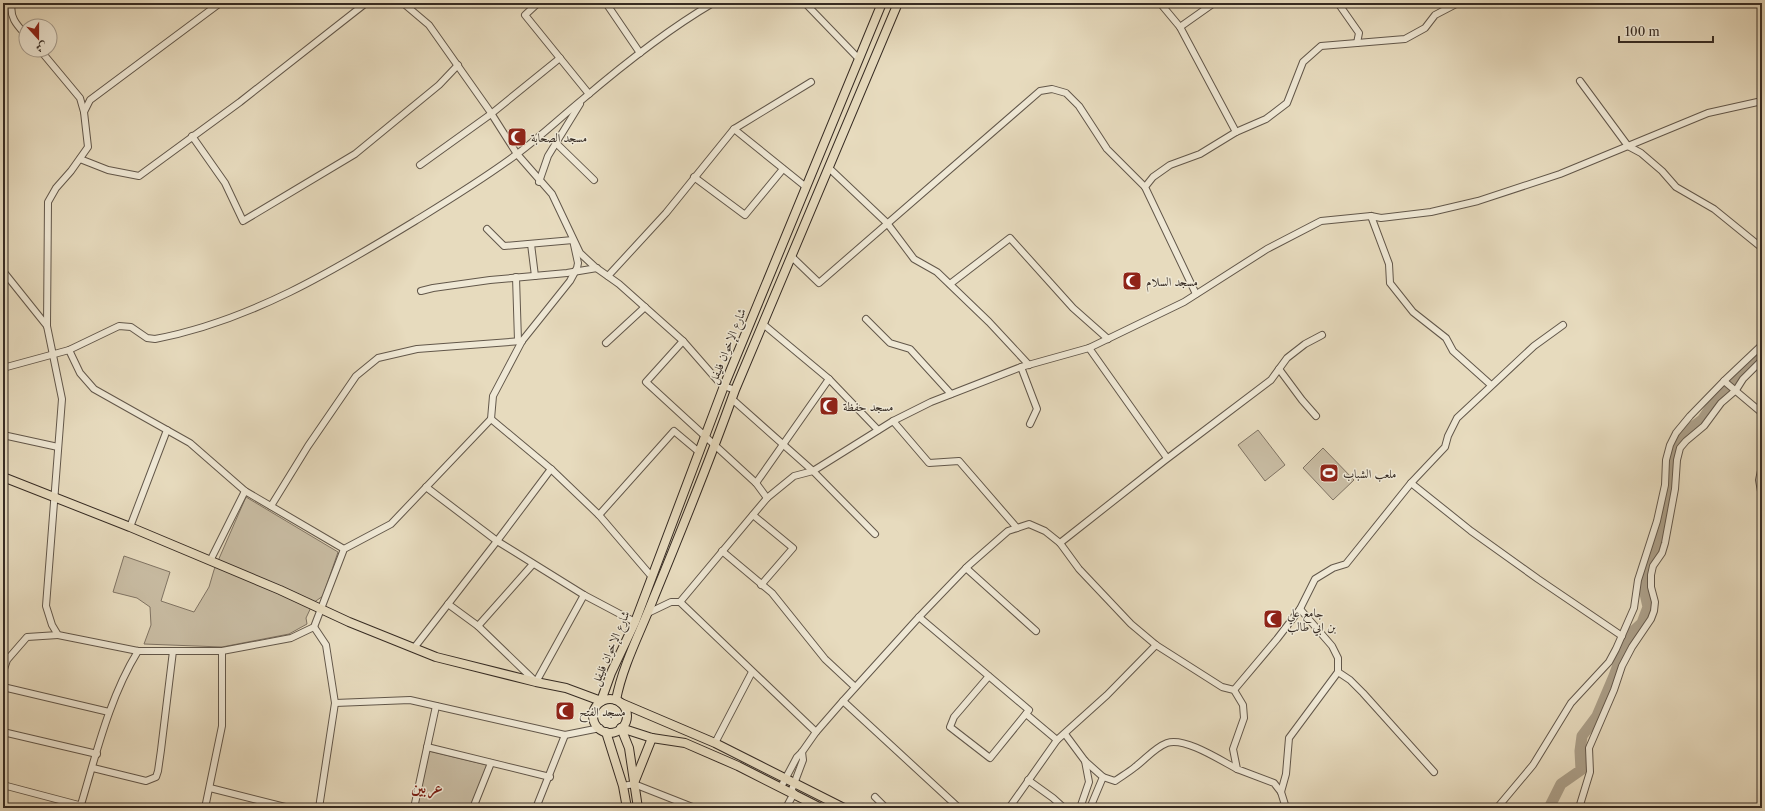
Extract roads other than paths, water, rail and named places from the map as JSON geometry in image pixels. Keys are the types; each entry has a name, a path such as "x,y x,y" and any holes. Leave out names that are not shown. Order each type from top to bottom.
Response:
{"main road":[{"name":"شارع الإخوان فليفل","path":"601,701 604,688 635,622 724,386 882,3"},
{"name":"شارع الإخوان فليفل","path":"618,701 620,679 648,614 715,446 735,390 898,3"},
{"path":"3,476 130,527 349,622 436,657 566,688 601,701 608,699 618,701 714,743 796,783 832,805 844,808"},
{"path":"601,701 594,711 595,723 603,730 623,786 627,808"},
{"path":"603,730 616,731 621,728 626,721 626,708 618,701"},
{"path":"621,728 652,738 684,743 793,792 821,808"},
{"path":"621,728 629,748 638,808"},
{"path":"634,784 652,738"}],"street":[{"path":"12,3 10,10 14,21 18,25"},
{"path":"84,112 90,100 220,3"},
{"path":"80,159 108,170 139,176 240,102 366,3"},
{"path":"403,3 428,25 458,65 518,154 539,182 552,194 580,253 619,284 684,342 724,386 735,390"},
{"path":"538,3 525,15 560,58 586,96"},
{"path":"606,3 640,53"},
{"path":"3,368 70,350 119,326 130,327 147,338 155,339 221,322 326,274 441,205 518,154 586,96 640,53 674,27 713,3"},
{"path":"805,3 859,58"},
{"path":"1160,3 1180,27 1236,132"},
{"path":"1180,27 1214,3"},
{"path":"1338,3 1359,33 1357,43"},
{"path":"1145,187 1153,177 1170,165 1200,154 1236,132 1266,119 1286,104 1303,62 1321,46 1405,39 1425,28 1435,15 1458,3"},
{"path":"47,58 80,98 84,112 88,147 71,171 56,188 48,202 47,326 62,399 46,606 52,625 58,634"},
{"path":"420,165 491,114 560,58"},
{"path":"192,136 225,183 243,221 355,154 439,86 458,65"},
{"path":"608,276 666,213 734,129 811,82"},
{"path":"1580,82 1628,146 1641,153 1662,171 1676,186 1714,209 1762,248"},
{"path":"792,257 819,282 1040,91 1052,89 1066,93 1080,106 1107,149 1145,187 1196,294"},
{"path":"539,182 542,171 556,143 586,96"},
{"path":"680,602 767,498 794,476 813,471 893,421 951,394 1029,364 1089,348 1184,302 1267,249 1321,221 1371,216 1381,218 1432,212 1478,201 1560,174 1708,113 1762,101"},
{"path":"734,129 806,187"},
{"path":"556,143 594,180"},
{"path":"829,168 887,223 914,259 937,272 989,322 1029,364"},
{"path":"694,177 745,215 783,169"},
{"path":"1371,216 1389,264 1390,283 1412,312 1446,338 1453,351 1491,386"},
{"path":"486,230 504,246 573,240"},
{"path":"950,284 1010,238 1073,308 1108,338"},
{"path":"3,672 7,660 27,637 58,634 138,650 222,651 291,638 314,626 344,549 391,524 492,419 493,396 520,341 570,281 577,268 578,263 573,240"},
{"path":"531,244 535,276"},
{"path":"421,291 433,288 516,277 598,268"},
{"path":"3,271 47,326"},
{"path":"516,277 520,341"},
{"path":"606,342 645,307"},
{"path":"866,319 890,344 910,349 951,394"},
{"path":"763,324 829,379 878,430"},
{"path":"1234,690 1300,609 1315,579 1333,568 1346,564 1411,483 1445,446 1457,418 1534,346 1563,325"},
{"path":"1060,543 1168,458 1271,380 1287,358 1305,344 1322,335"},
{"path":"271,506 308,446 356,376 378,358 417,350 520,341"},
{"path":"684,342 646,382 705,434 715,446 756,483 767,498"},
{"path":"1498,808 1533,765 1571,703 1608,662 1622,636 1634,608 1638,580 1657,521 1670,445 1676,433 1690,416 1724,381 1762,345"},
{"path":"1089,348 1168,458"},
{"path":"70,350 80,373 94,389 190,443 244,491 344,549"},
{"path":"1578,808 1590,772 1590,748 1614,690 1622,666 1632,647 1651,619 1654,611 1655,602 1651,587 1651,575 1654,566 1662,554 1665,543 1675,489 1677,460 1680,448 1704,426 1720,403 1736,390 1743,379 1762,360"},
{"path":"1021,367 1037,409 1030,424"},
{"path":"1279,369 1316,416"},
{"path":"756,483 829,379"},
{"path":"1724,381 1762,413"},
{"path":"732,399 813,471 875,534"},
{"path":"492,419 551,469 599,515 652,577"},
{"path":"893,421 929,463 959,461 1017,528"},
{"path":"130,527 167,430"},
{"path":"599,515 674,431 698,452"},
{"path":"3,435 58,447"},
{"path":"1762,466 1760,480 1762,497"},
{"path":"414,648 551,469"},
{"path":"1411,483 1471,531 1622,636"},
{"path":"426,487 497,541 584,596 635,622"},
{"path":"210,561 244,491"},
{"path":"753,514 793,548 761,585"},
{"path":"781,787 797,757 816,732 919,617 966,568 1008,531 1029,524 1045,531 1060,543 1078,569 1132,624 1156,645 1222,687 1234,690 1243,705 1244,718 1233,749 1237,769"},
{"path":"722,551 772,593 825,659 855,687"},
{"path":"478,626 533,564"},
{"path":"966,568 1036,631"},
{"path":"448,604 478,626 536,682 584,596"},
{"path":"648,614 671,602 680,602 816,732"},
{"path":"1281,792 1286,774 1289,738 1338,672 1338,658 1332,646 1300,609"},
{"path":"919,617 990,676 1029,710 990,758 950,727 954,717 990,676"},
{"path":"314,626 326,645 335,703 319,808"},
{"path":"1009,808 1057,740 1065,734 1156,645"},
{"path":"81,806 109,712 128,667 138,650"},
{"path":"93,768 146,781 156,777 162,743 173,651"},
{"path":"205,808 222,726 222,651"},
{"path":"1608,662 1622,666"},
{"path":"714,743 752,672"},
{"path":"1338,672 1350,680 1363,693 1434,772"},
{"path":"3,687 109,712"},
{"path":"335,703 410,700 565,735 603,730"},
{"path":"843,701 950,805 959,808"},
{"path":"414,808 436,706"},
{"path":"1026,714 1057,740"},
{"path":"3,732 97,754"},
{"path":"1065,734 1085,761 1103,777 1115,781 1136,767 1153,751 1167,743 1182,742 1218,758 1237,769 1274,783 1281,792 1286,808"},
{"path":"536,808 550,777 565,735"},
{"path":"427,747 550,777"},
{"path":"786,808 793,792 803,760 802,752"},
{"path":"1080,808 1089,782 1085,761"},
{"path":"473,808 491,763"},
{"path":"1090,808 1103,777"},
{"path":"1028,780 1064,808"},
{"path":"623,786 634,784 695,808"},
{"path":"3,785 90,808"},
{"path":"210,788 289,808"},
{"path":"875,797 886,808"}],"waterway":[{"path":"1549,808 1561,784 1581,770 1580,751 1582,736 1597,716 1629,635 1642,623 1648,607 1644,589 1645,573 1649,560 1659,545 1663,520 1669,499 1672,464 1677,444 1690,429 1702,420 1715,401 1756,356 1762,352"}],"place":[{"name":"مسجد الصحابة","path":"517,137"},
{"name":"مسجد السلام","path":"1132,281"},
{"name":"مسجد حفظة","path":"829,406"},
{"name":"ملعب الشباب","path":"1329,473"},
{"name":"جامع علي بن ابي طالب","path":"1273,619"},
{"name":"مسجد الفتح","path":"565,711"}],"district":[{"name":"عربين","path":"427,787"}]}
